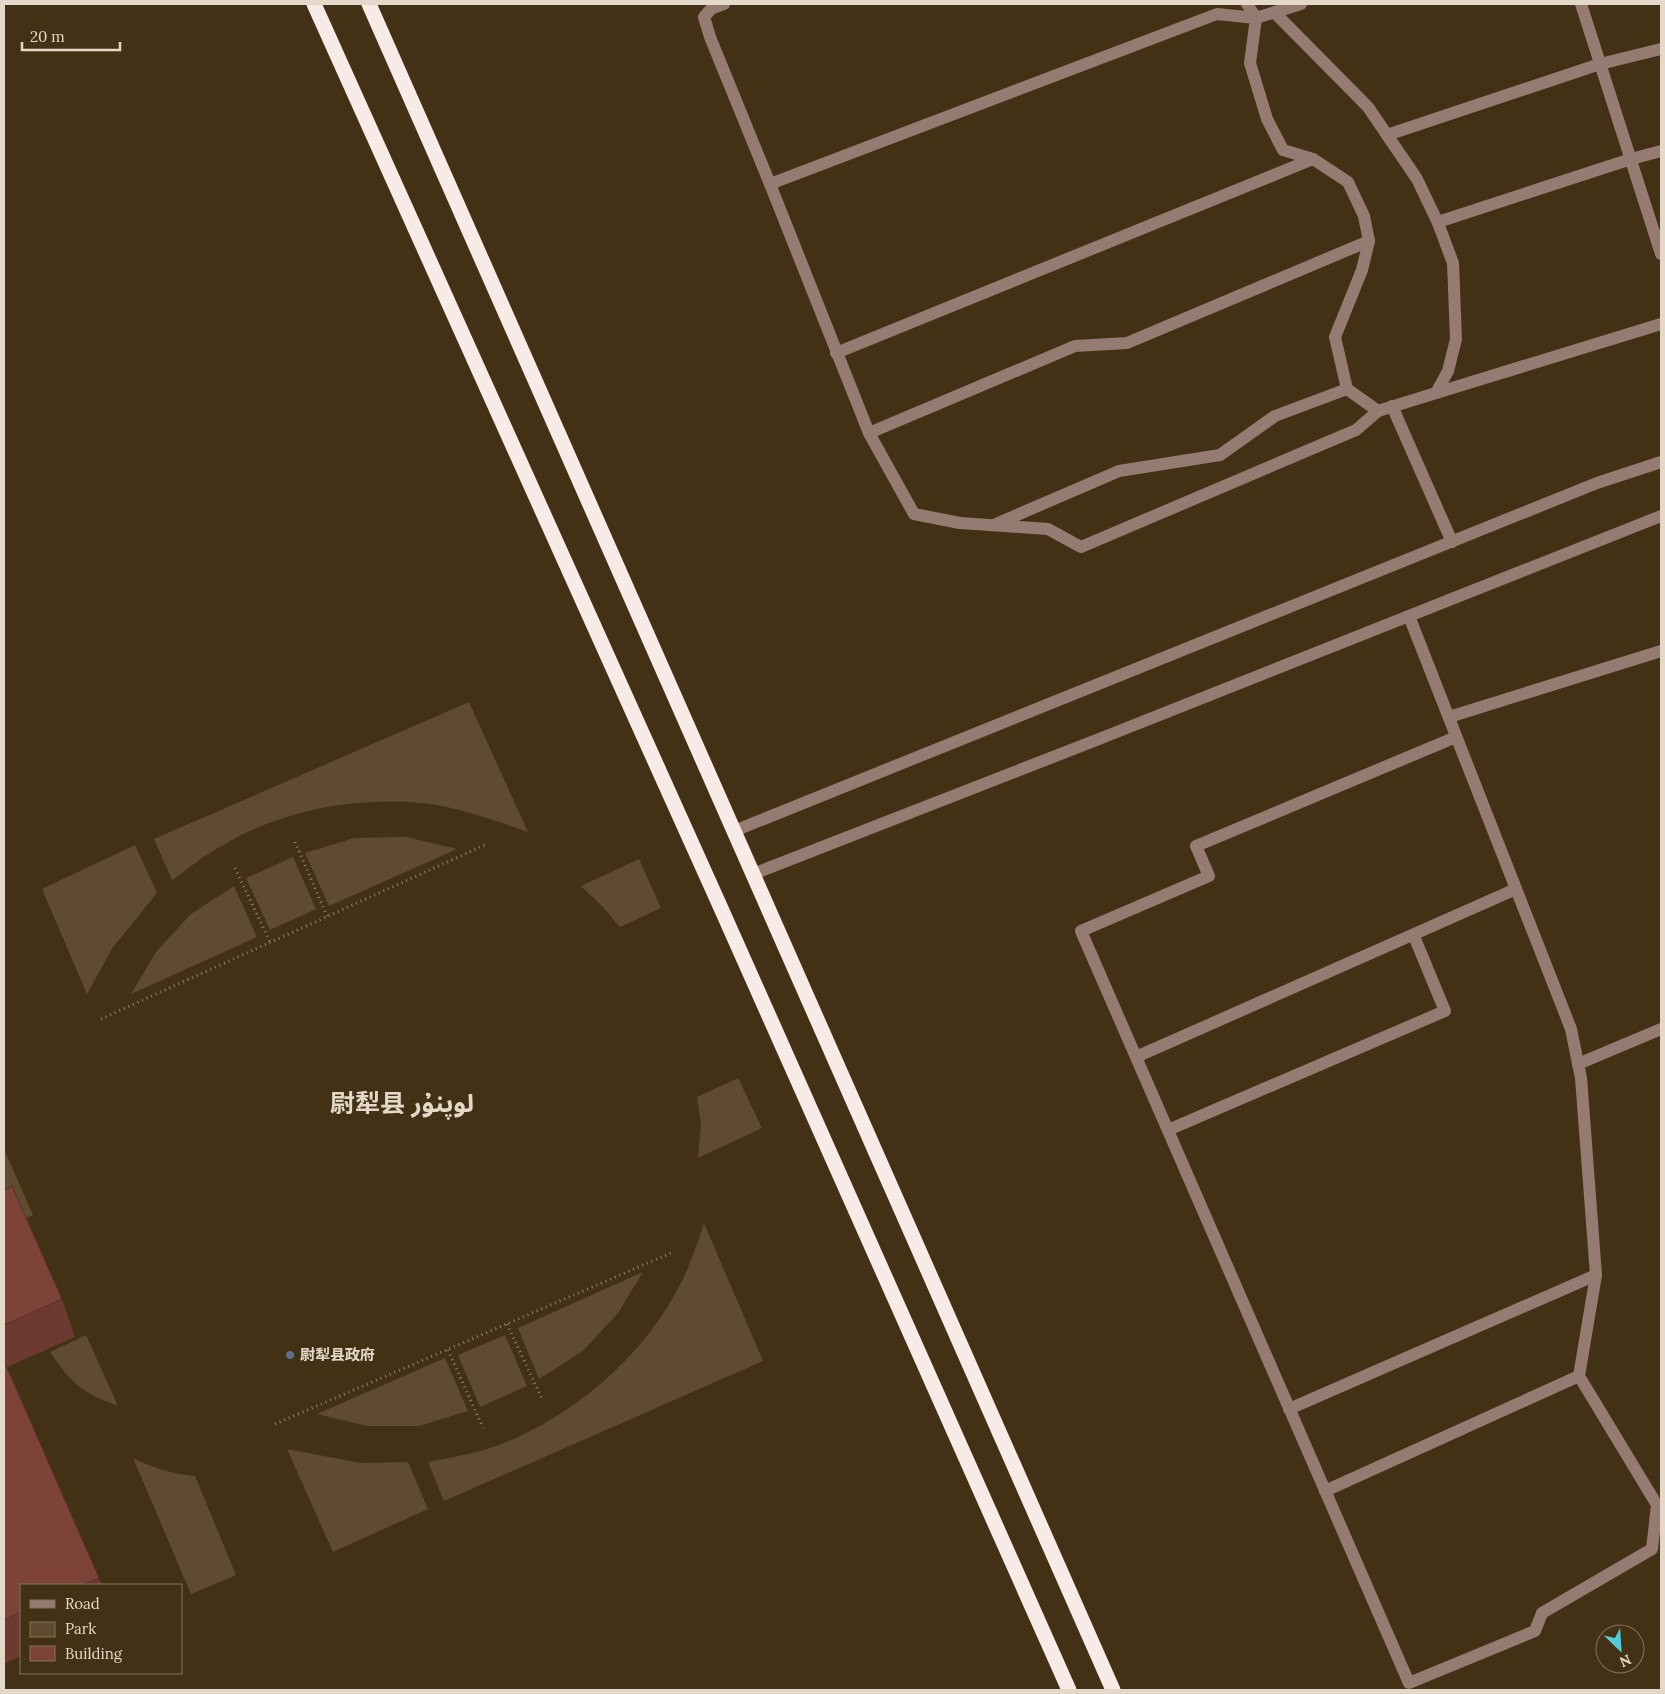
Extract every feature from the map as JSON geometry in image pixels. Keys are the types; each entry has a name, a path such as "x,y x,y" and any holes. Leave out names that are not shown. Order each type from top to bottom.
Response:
{"highway":[{"path":"314,4 720,906 1069,1690"},
{"path":"369,4 1113,1690"}],"street":[{"path":"724,4 711,9 704,17 710,37 869,434 914,514 960,523 1048,529 1081,547 1356,430 1378,411 1661,324"},
{"path":"1247,4 1256,18 1250,63 1267,119 1283,150 1312,159 1348,182 1364,216 1368,241 1362,270 1335,336 1347,389 1378,411"},
{"path":"770,184 1217,14 1256,18 1301,4"},
{"path":"1580,4 1661,254"},
{"path":"1275,12 1368,107 1418,179 1438,222 1453,263 1456,339 1448,371 1436,393"},
{"path":"1387,135 1600,64 1661,49"},
{"path":"1438,222 1661,151"},
{"path":"836,353 1312,159"},
{"path":"869,434 1075,346 1126,343 1368,241"},
{"path":"995,525 1119,471 1220,455 1275,416 1347,389"},
{"path":"1392,406 1452,542"},
{"path":"734,831 1597,483 1661,462"},
{"path":"753,874 1661,516"},
{"path":"1409,616 1571,1029 1582,1088 1596,1275 1578,1376 1658,1505 1652,1549 1542,1613 1535,1631 1409,1684 1080,930 1209,876 1196,846 1456,737"},
{"path":"1449,718 1661,651"},
{"path":"1136,1057 1516,889"},
{"path":"1168,1130 1445,1011 1416,941"},
{"path":"1578,1064 1661,1029"},
{"path":"1289,1409 1596,1275"},
{"path":"1324,1491 1578,1376"}],"path":[{"path":"295,842 327,916"},
{"path":"101,1019 485,845"},
{"path":"235,868 270,942"},
{"path":"275,1424 671,1254"},
{"path":"507,1324 543,1401"},
{"path":"448,1350 483,1428"}],"green space":[{"path":"469,702 528,832 476,814 436,805 397,802 346,804 295,815 247,832 211,852 172,880 154,839"},
{"path":"406,837 457,849 329,906 305,853 354,838"},
{"path":"135,845 157,893 113,947 87,994 42,889"},
{"path":"293,857 316,909 270,930 246,878"},
{"path":"639,859 661,908 620,927 581,886"},
{"path":"234,886 257,937 131,994 156,952 191,914"},
{"path":"738,1078 762,1128 698,1158 701,1124 697,1097"},
{"path":"4,1149 33,1215 4,1228"},
{"path":"704,1223 763,1361 444,1501 428,1462 469,1454 509,1441 537,1428 590,1393 636,1349 656,1324 673,1298 687,1270"},
{"path":"643,1272 618,1313 583,1351 539,1379 518,1328"},
{"path":"86,1335 118,1406 78,1386 64,1372 50,1352"},
{"path":"505,1335 527,1386 480,1407 458,1355"},
{"path":"445,1358 468,1411 419,1426 367,1426 317,1414"},
{"path":"287,1449 361,1463 408,1462 428,1509 333,1552"},
{"path":"133,1458 163,1470 195,1476 236,1575 191,1594"}],"building":[{"path":"12,1186 62,1299 4,1325 4,1190"},
{"path":"4,1361 99,1578 84,1584 20,1584 20,1612 4,1620"}],"place":[{"name":"尉犁县政府","path":"290,1355"}],"district":[{"name":"尉犁县 لوپنۇر","path":"402,1103"}]}
